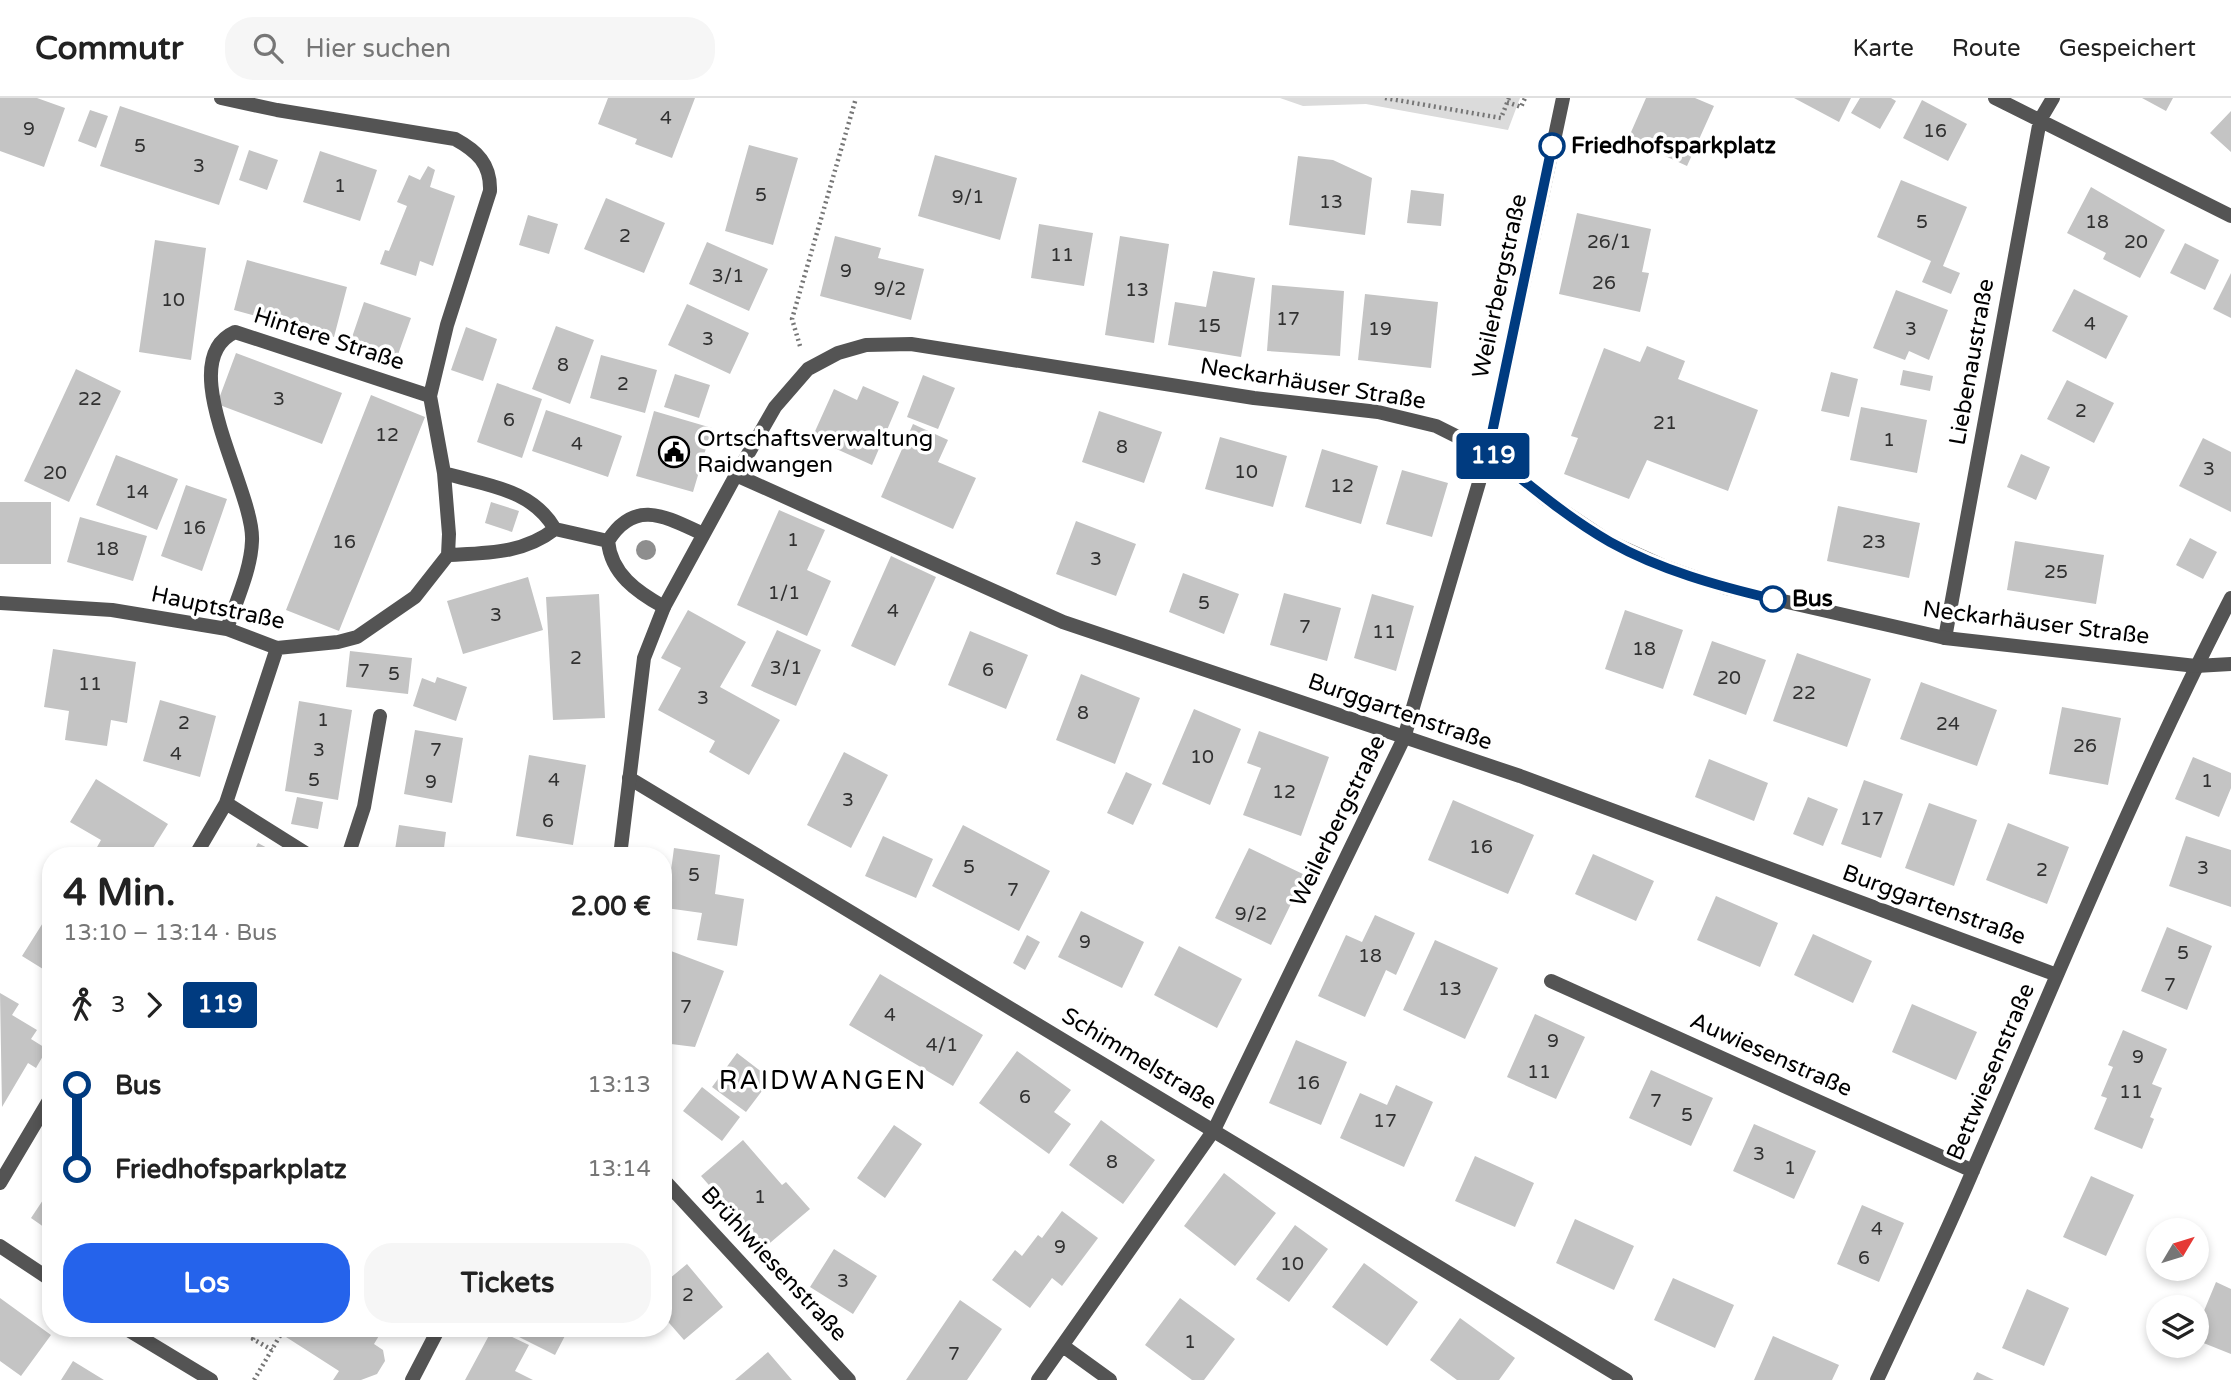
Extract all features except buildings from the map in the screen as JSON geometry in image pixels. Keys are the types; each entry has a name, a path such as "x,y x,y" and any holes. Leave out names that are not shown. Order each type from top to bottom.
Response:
{"street":[{"path":"221,98 277,110 455,139 476,150 491,176 490,191 447,325 430,396 444,473 450,534 448,555 508,550 529,545 555,529 608,541"},
{"name":"Weilerbergstraße","path":"1038,1380 1214,1130 1404,738 1488,452 1563,98"},
{"path":"1995,98 2231,216"},
{"name":"Liebenaustraße","path":"1945,638 2040,120 2053,98"},
{"name":"Hintere Straße","path":"228,629 252,541 251,519 214,403 213,351 222,338 235,332 430,396"},
{"name":"Neckarhäuser Straße","path":"622,847 644,658 664,607 775,407 808,369 838,353 866,345 911,344 1254,398 1378,412 1436,426 1488,452 1547,500 1610,542 1663,566 1726,588 1945,638 2196,666 2231,664"},
{"path":"444,473 531,500 544,511 555,529"},
{"name":"Burggartenstraße","path":"736,475 1063,622 1520,776 2057,975"},
{"path":"664,607 640,594 625,580 609,552 608,541 624,522 644,513 658,514 703,534"},
{"name":"Hauptstraße","path":"0,603 112,610 228,629 277,648 338,642 357,637 415,597 448,555"},
{"name":"Bettwiesenstraße","path":"1877,1380 1973,1171 2057,975 2196,666 2231,598"},
{"path":"200,847 226,803 277,648"},
{"path":"351,847 364,807 380,716"},
{"name":"Schimmelstraße","path":"629,778 1626,1380"},
{"path":"226,803 296,847"},
{"name":"Auwiesenstraße","path":"1550,981 1973,1171"},
{"path":"0,1183 42,1112"},
{"name":"Brühlwiesenstraße","path":"672,1190 849,1380"},
{"path":"0,1246 42,1274"},
{"path":"140,1337 211,1380"},
{"path":"412,1380 434,1337"},
{"path":"1063,1346 1110,1380"}],"path":[{"path":"808,369 792,319 856,98"},
{"path":"1385,98 1412,100 1501,118 1508,100 1521,107 1525,98"},
{"path":"254,1337 253,1339 272,1350"},
{"path":"254,1380 279,1337"}],"shaded area":[{"path":"1280,98 1520,98 1508,130 1366,104 1303,106"}],"bus line":[{"name":"119","path":"1552,146 1488,452 1547,500 1610,542 1663,566 1726,588 1773,599"}],"place":[{"name":"Friedhofsparkplatz","path":"1552,146"},
{"name":"Ortschaftsverwaltung Raidwangen","path":"674,452"},
{"name":"Bus","path":"1773,599"}],"district":[{"name":"RAIDWANGEN","path":"823,1080"}]}
